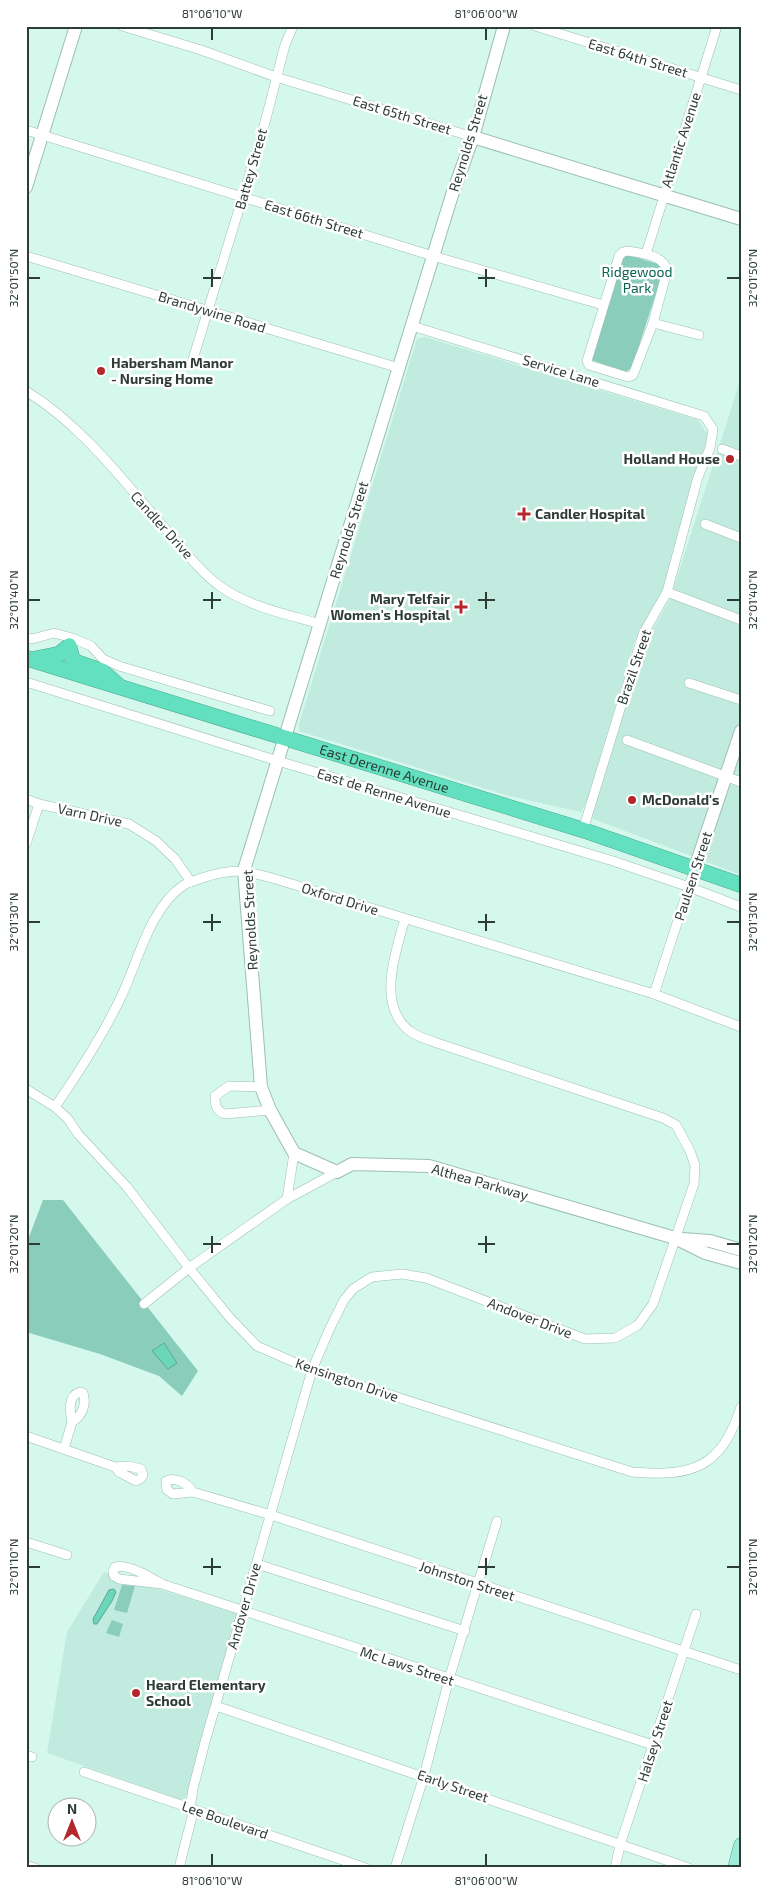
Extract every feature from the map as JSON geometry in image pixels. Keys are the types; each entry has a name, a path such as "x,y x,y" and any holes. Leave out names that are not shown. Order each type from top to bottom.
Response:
{"highway":[{"path":"28,659 53,656 64,651 69,646 72,658 76,662 102,671 121,688"},
{"name":"East Derenne Avenue","path":"28,659 583,830 695,868 741,886"}],"main road":[{"path":"735,1868 741,1845"}],"street":[{"path":"26,187 76,26"},
{"name":"East 65th Street","path":"122,26 201,50 276,77 741,219"},
{"name":"Battey Street","path":"193,359 262,134 276,77 293,26"},
{"name":"Reynolds Street","path":"294,1153 270,1110 261,1087 244,870 433,256 472,136 504,26"},
{"name":"East 64th Street","path":"535,26 741,90"},
{"name":"Atlantic Avenue","path":"646,254 717,26"},
{"name":"East 66th Street","path":"26,130 433,256 603,305"},
{"path":"628,251 646,254 663,262 667,267 653,322 633,375 628,377 589,365 586,361 619,256 623,252 628,251"},
{"name":"Brandywine Road","path":"26,256 399,368"},
{"path":"653,322 699,335"},
{"name":"Service Lane","path":"412,326 704,416 708,422"},
{"name":"Candler Drive","path":"26,391 73,426 176,541 220,586 239,598 262,607 320,624"},
{"name":"Brazil Street","path":"583,830 643,634 667,592 698,477 710,448 713,428 708,422"},
{"path":"722,449 741,456"},
{"path":"705,524 741,538"},
{"path":"667,592 741,620"},
{"path":"26,637 32,638 54,633 72,638 91,646 103,659 119,666 270,711"},
{"name":"East de Renne Avenue","path":"26,682 278,761 613,861 741,907"},
{"path":"689,683 741,700"},
{"name":"Paulsen Street","path":"654,994 741,730"},
{"path":"627,740 741,782"},
{"name":"Varn Drive","path":"26,799 39,804 129,824 156,841 175,859 191,882"},
{"path":"26,844 39,804"},
{"name":"Oxford Drive","path":"55,1107 105,1028 121,997 156,916 171,896 186,883 221,872 244,870 654,994 741,1026"},
{"name":"Andover Drive","path":"179,1868 192,1809 197,1772 312,1370 344,1300 353,1289 372,1277 402,1274 426,1278 585,1339 615,1338 638,1326 653,1304 694,1184 695,1165 676,1125 663,1118 437,1043 412,1032 396,1016 392,997 392,973 405,918"},
{"path":"261,1087 229,1086 215,1096 215,1105 219,1112 225,1114 270,1110"},
{"name":"Kensington Drive","path":"26,1089 55,1107 68,1119 78,1134 127,1187 231,1319 258,1346 312,1370 632,1472 652,1474 682,1472 706,1463 728,1438 741,1407"},
{"path":"287,1199 294,1153 337,1172"},
{"name":"Althea Parkway","path":"144,1304 189,1268 287,1199 352,1164 429,1166 675,1238 705,1253 741,1262"},
{"name":"Althea Parkway","path":"675,1238 710,1241 741,1250"},
{"path":"64,1449 72,1422"},
{"path":"26,1436 115,1467"},
{"name":"Johnston Street","path":"193,1492 271,1515 741,1670"},
{"path":"395,1868 424,1776 449,1679 465,1632 497,1521"},
{"path":"26,1542 67,1555"},
{"path":"257,1564 465,1632"},
{"name":"Mc Laws Street","path":"162,1584 653,1745"},
{"name":"Halsey Street","path":"615,1868 620,1845 696,1614"},
{"name":"Early Street","path":"216,1706 690,1868"},
{"name":"Lee Boulevard","path":"84,1772 366,1868"},
{"path":"26,1865 35,1868"}],"shaded area":[{"name":"Candler Hospital","path":"425,337 698,420 708,435 657,608 635,640 587,801 581,812 509,796 299,731 299,724 417,339"},
{"path":"741,378 741,875 591,818 645,643 670,599"},
{"path":"164,1343 177,1363 168,1369 152,1351"},
{"name":"Heard Elementary School","path":"104,1572 238,1614 185,1801 47,1753 67,1632"},
{"path":"114,1589 116,1592 112,1601 97,1624 94,1624 93,1619 109,1590"}],"green space":[{"name":"Ridgewood Park","path":"626,254 661,265 663,272 632,367 626,372 591,360 621,257"},
{"path":"43,1200 63,1200 198,1371 182,1396 159,1376 100,1354 26,1332 26,1245"},
{"path":"122,1585 135,1586 127,1613 114,1610"},
{"path":"112,1620 123,1624 119,1637 106,1633"}],"place":[{"name":"Habersham Manor - Nursing Home","path":"101,371"},
{"name":"Holland House","path":"730,459"},
{"name":"Candler Hospital","path":"524,514"},
{"name":"Mary Telfair Women's Hospital","path":"461,607"},
{"name":"McDonald's","path":"632,800"},
{"name":"Heard Elementary School","path":"136,1693"}]}
